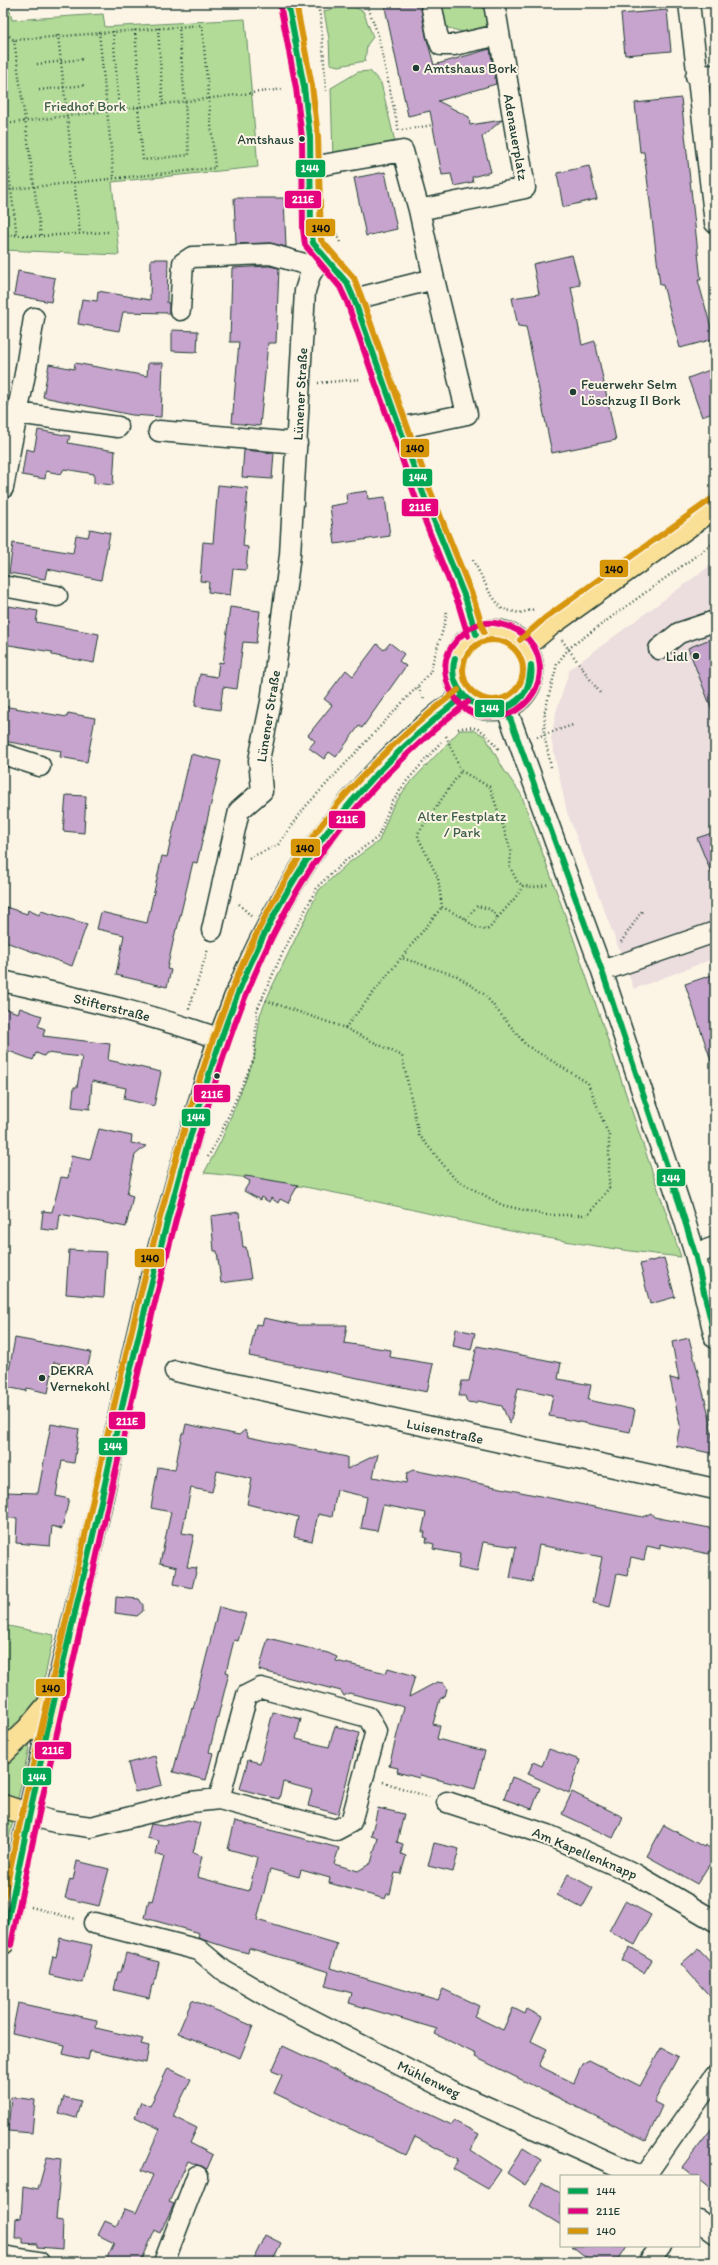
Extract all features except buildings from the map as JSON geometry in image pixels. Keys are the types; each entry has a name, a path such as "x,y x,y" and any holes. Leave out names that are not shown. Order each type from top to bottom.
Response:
{"main road":[{"path":"525,646 557,620 715,507"},
{"path":"489,630 503,631 515,637 525,646 531,660 532,674 520,700 506,707 495,709 483,708 472,704 457,686 454,674 454,662 458,650 466,641 476,634 489,630"},
{"path":"3,1943 56,1695 131,1362 172,1198 220,1039 266,930 298,872 338,815 391,755 434,718 464,696"},
{"path":"3,1753 28,1729 56,1695"},
{"path":"3,1806 30,1814"}],"street":[{"path":"288,3 304,87 311,167 311,229 318,261"},
{"path":"431,3 437,34 441,45 454,45 499,35"},
{"name":"Adenauerplatz","path":"418,210 525,188 494,3"},
{"path":"689,3 706,76 715,223"},
{"path":"311,167 403,152 467,414 400,428"},
{"path":"180,310 183,263 192,257 270,254 332,263 347,283 354,299 423,494 466,600 476,634"},
{"name":"Lünener Straße","path":"228,859 240,811 262,791 259,760 271,702 281,635 290,555 305,291 318,261"},
{"path":"354,299 434,279"},
{"path":"3,488 7,445 18,413 34,318"},
{"path":"18,413 118,427"},
{"path":"159,431 297,443"},
{"path":"3,586 58,596"},
{"path":"659,649 679,633 715,621"},
{"path":"506,707 602,972 695,1254 715,1338"},
{"path":"3,754 40,766"},
{"path":"212,930 228,859"},
{"path":"602,972 715,932"},
{"name":"Stifterstraße","path":"3,981 119,1008 184,1026 220,1039"},
{"path":"695,1254 715,1247"},
{"name":"Luisenstraße","path":"174,1371 715,1489"},
{"path":"30,1814 55,1822 91,1827 191,1802 219,1799 336,1830 351,1822 376,1731 368,1717 261,1688 247,1695 219,1799"},
{"name":"Am Kapellenknapp","path":"447,1802 548,1835 635,1874 715,1921"},
{"name":"Mühlenweg","path":"94,1923 199,1950 224,1970 277,2002 449,2090 638,2175"},
{"path":"647,2175 715,2076"},
{"path":"164,2262 197,2176"},
{"path":"700,2222 715,2233"},
{"path":"649,2262 660,2247"},
{"path":"3,2256 39,2262"}],"path":[{"path":"326,99 322,19 318,4 329,3"},
{"path":"364,3 367,4 378,35 403,152"},
{"path":"3,20 4,30 14,40 41,236"},
{"path":"3,190 74,181 215,168 202,25 58,35 14,40"},
{"path":"135,30 143,160 189,155 184,102 180,27"},
{"path":"158,28 163,105"},
{"path":"113,31 119,110"},
{"path":"99,32 114,178"},
{"path":"58,35 80,234"},
{"path":"37,64 84,59"},
{"path":"39,90 86,85"},
{"path":"3,124 304,87"},
{"path":"399,131 433,125"},
{"path":"6,150 17,237"},
{"path":"331,221 343,248"},
{"path":"3,235 17,237 108,232"},
{"path":"300,386 363,378"},
{"path":"573,725 544,734 545,711 557,664 569,648 715,542"},
{"path":"470,553 490,593 502,609 520,612 537,608"},
{"path":"228,859 240,862 278,845 306,806 430,672 436,647 444,630 448,607 490,593"},
{"path":"569,648 600,693"},
{"path":"206,1160 220,1135 254,1059 257,1010 282,954 318,886 345,861 378,837 390,806 405,783 446,736 459,728 474,728 487,733 499,750"},
{"path":"446,736 462,771 490,787 511,851 510,867 517,880 523,886 536,887 557,883"},
{"path":"345,1028 442,907 438,878 418,837 418,832 462,771"},
{"path":"442,907 466,919 474,927 487,930 493,926 497,917 517,896 523,886"},
{"path":"240,899 240,906 266,930"},
{"path":"466,919 477,906 490,909 497,917"},
{"path":"624,938 642,911"},
{"path":"184,1026 206,958 212,930"},
{"path":"262,999 345,1028 402,1056 419,1135 455,1179 502,1205 545,1215 588,1215 609,1188 609,1136 588,1083 526,1045 484,994 457,976 402,958"},
{"path":"363,1776 447,1802"},
{"path":"12,1902 94,1923"}],"shaded area":[{"path":"715,562 715,958 634,989 567,812 551,739 556,712 570,669"}],"green space":[{"name":"Friedhof Bork","path":"3,3 8,3 12,20 103,14 105,27 245,19 258,167 112,182 119,255 3,250"},
{"path":"440,3 488,3 491,25 463,32 448,28 444,21"},
{"path":"349,5 363,11 373,37 367,45 365,61 339,66 330,64 329,39 324,11"},
{"path":"370,71 381,83 396,146 333,159 331,88 358,72"},
{"name":"Alter Festplatz / Park","path":"460,730 473,730 485,736 504,770 521,794 573,937 681,1257 631,1251 531,1235 308,1188 204,1173 221,1141 254,1059 260,1015 319,890 347,864 379,841 392,808 407,786"},
{"path":"3,1625 54,1635 3,1866"}],"transit line":[{"name":"144","path":"288,3 304,87 310,137 311,229 313,243 347,283 354,299 423,493 466,600 476,634"},
{"name":"140","path":"296,3 312,86 318,136 321,240 354,278 430,490 473,597 484,632"},
{"name":"211E","path":"280,4 296,88 302,138 303,229 305,245 340,287 347,302 415,496 458,603 468,636"},
{"name":"140","path":"520,640 545,618 710,500"},
{"name":"211E","path":"506,715 486,716 471,712 457,701 449,686 445,669 449,652 461,636 476,625 495,623 516,630 528,639 536,652 540,665 539,679 533,693 524,705 509,714"},
{"name":"140","path":"487,640 499,640 510,645 518,653 523,664 523,670 521,682 510,695 499,700 487,700 476,695 468,687 463,676 463,664 468,653 476,645 487,640"},
{"name":"144","path":"455,658 453,674 458,687 466,698 478,706 491,709 505,708 517,702 526,690 530,678 531,665"},
{"name":"144","path":"506,707 518,700 529,685 531,679 531,665"},
{"name":"140","path":"3,1903 104,1451 155,1237 202,1071 230,994 264,919 284,883 322,824 357,782 395,743 458,690"},
{"name":"144","path":"3,1943 46,1736 141,1324 186,1152 223,1032 254,955 272,918 316,847 332,825 384,766 422,730 463,696"},
{"name":"211E","path":"11,1945 47,1778 149,1328 204,1117 244,999 279,924 299,887 322,852 354,810 389,772 427,736 468,702"},
{"name":"144","path":"506,707 602,971 680,1205 695,1254 715,1338"}],"place":[{"name":"Amtshaus Bork","path":"416,68"},
{"name":"Amtshaus","path":"302,139"},
{"name":"Feuerwehr Selm Löschzug II Bork","path":"573,392"},
{"name":"Lidl","path":"696,656"},
{"name":"DEKRA Vernekohl","path":"42,1378"}]}
